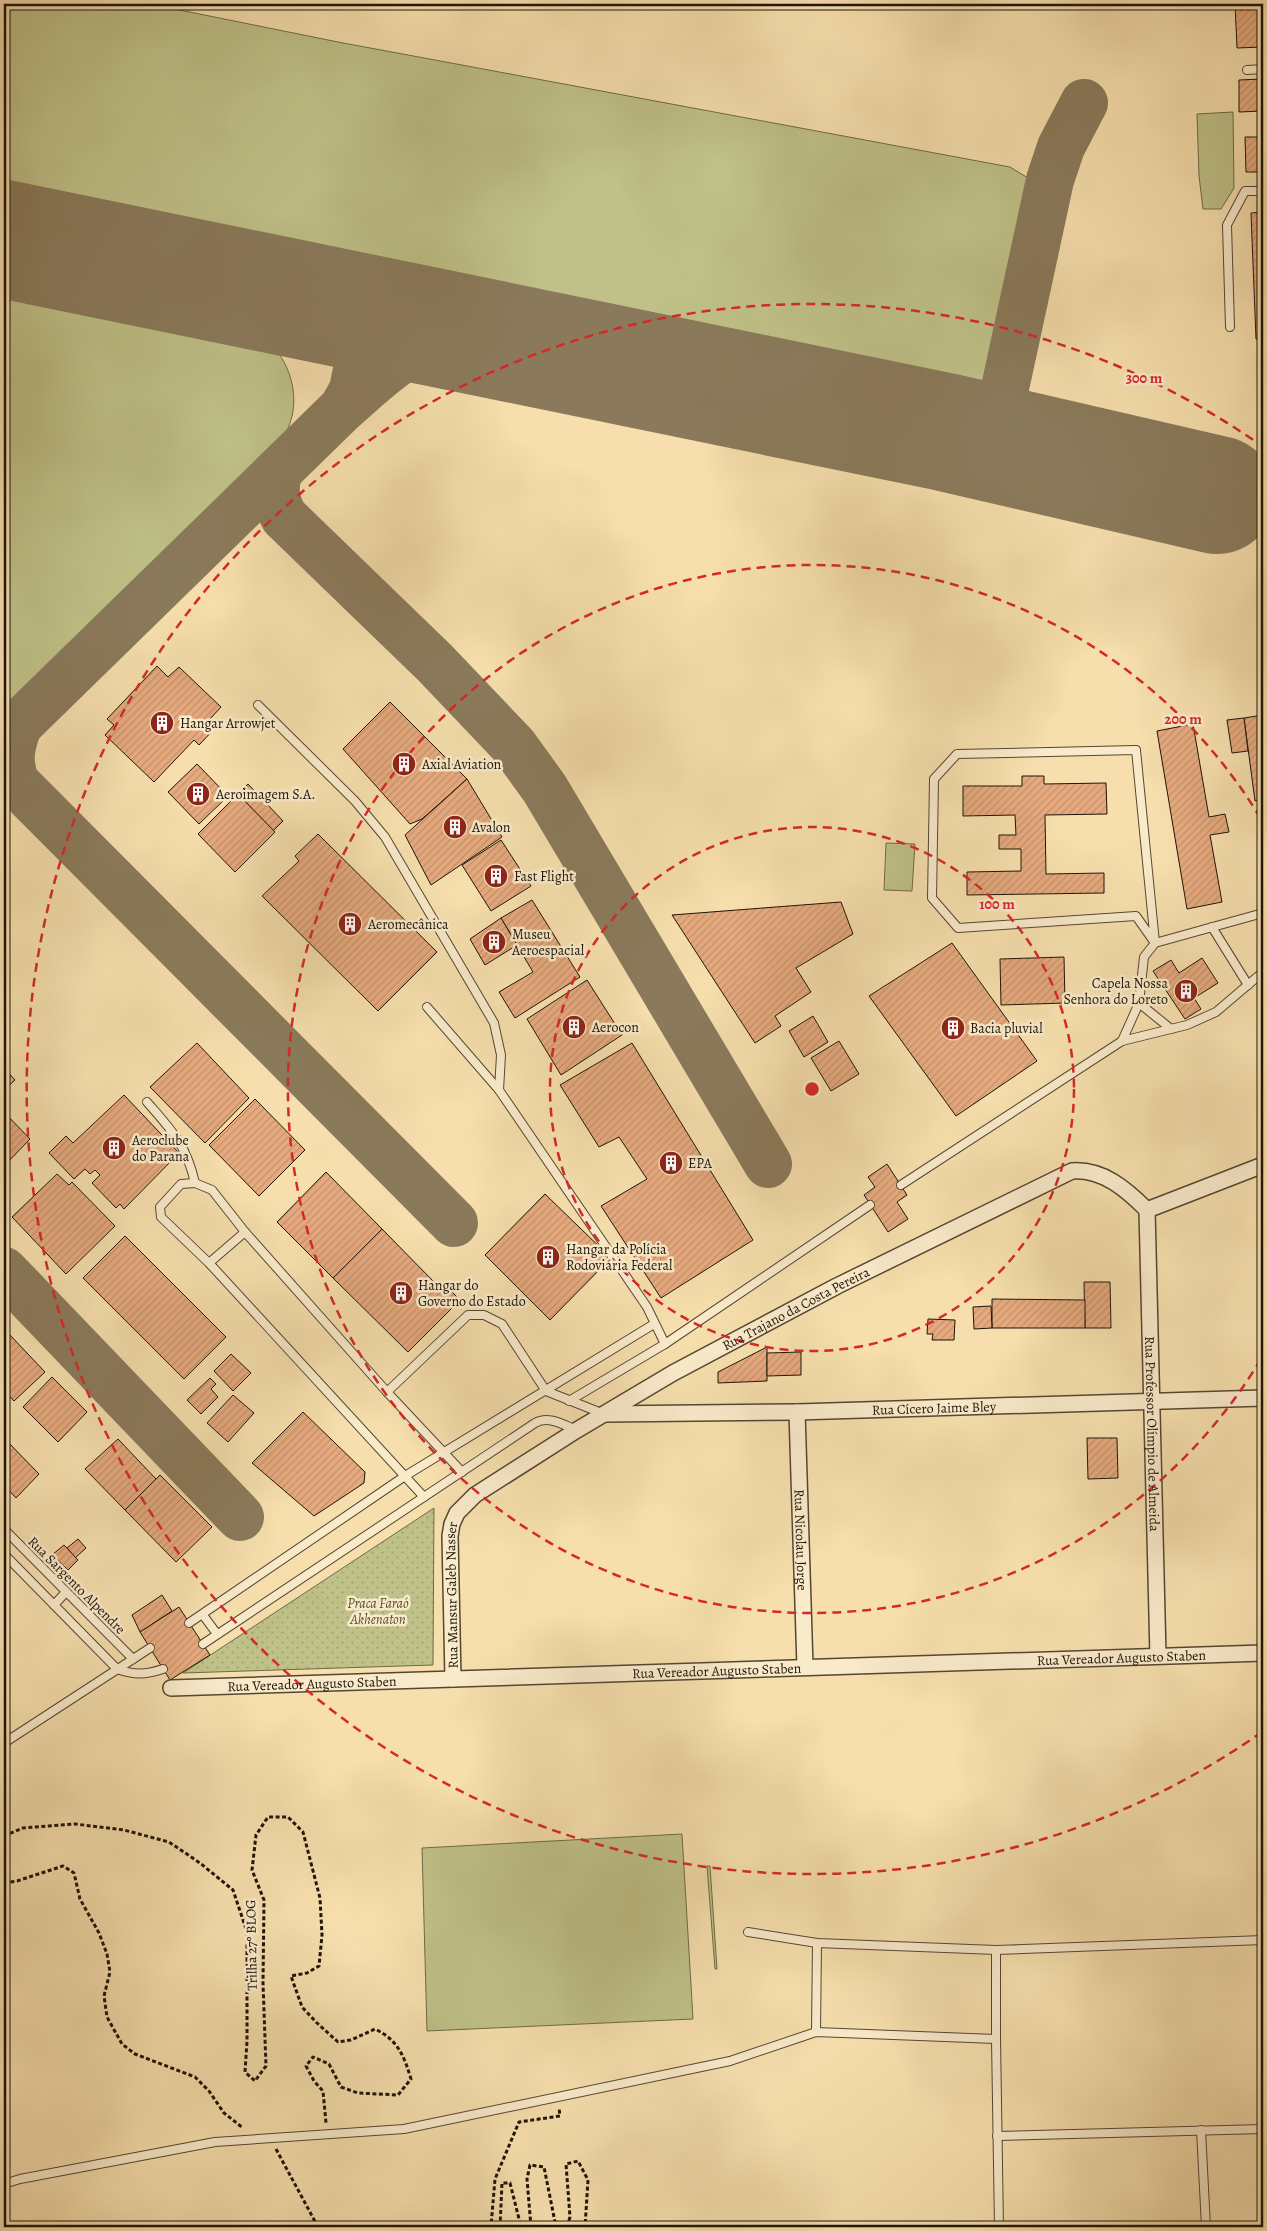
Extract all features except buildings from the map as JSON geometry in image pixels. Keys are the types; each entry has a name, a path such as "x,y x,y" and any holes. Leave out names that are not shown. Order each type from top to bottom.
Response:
{"street":[{"path":"1147,1210 1263,1165"},
{"name":"Rua Trajano da Costa Pereira","path":"457,1513 475,1495 577,1430 673,1373 778,1316 1072,1171 1084,1170 1114,1182 1131,1194 1147,1210"},
{"name":"Rua Professor Olímpio de Almeida","path":"1147,1210 1158,1656"},
{"name":"Rua Cícero Jaime Bley","path":"604,1414 797,1412 1263,1398"},
{"name":"Rua Nicolau Jorge","path":"797,1412 805,1667"},
{"name":"Rua Mansur Galeb Nasser","path":"453,1678 450,1536 452,1524 457,1513"},
{"name":"Rua Vereador Augusto Staben","path":"170,1688 1263,1653"}],"lane":[{"path":"1247,70 1263,69"},
{"path":"1230,327 1227,225 1245,191 1263,191"},
{"path":"258,705 355,800 385,836 494,1023 501,1055 499,1090"},
{"path":"1136,750 1155,943 1136,916 958,928 932,898 934,779 956,754 1136,750"},
{"path":"1122,1042 1139,1003 1144,957 1155,943 1263,914"},
{"path":"1212,927 1248,985"},
{"path":"901,1185 1122,1042 1187,1025 1216,1012 1263,972"},
{"path":"1139,1003 1170,1029"},
{"path":"427,1007 499,1090 647,1306 664,1344"},
{"path":"147,1102 177,1136 190,1161 194,1183"},
{"path":"424,1497 209,1263 162,1216 160,1207 181,1184 194,1183 212,1190 245,1232 387,1392 462,1472"},
{"path":"569,1401 664,1344 870,1205"},
{"path":"209,1263 245,1232"},
{"path":"387,1392 468,1315 484,1315 502,1324 546,1391 604,1414"},
{"path":"190,1623 405,1476 654,1324"},
{"path":"202,1644 541,1420 549,1419 577,1430"},
{"name":"Rua Sargento Alpendre","path":"4,1529 133,1659"},
{"path":"4,1554 117,1670 147,1675 163,1669"},
{"path":"54,1605 66,1592"},
{"path":"203,1615 217,1634"},
{"path":"4,1743 150,1648"},
{"path":"748,1932 817,1943 996,1950 1263,1940"},
{"path":"816,2032 817,1943"},
{"path":"996,1950 997,2136 1000,2227"},
{"path":"4,2184 20,2179 215,2142 404,2129 730,2061 816,2032 996,2039"},
{"path":"997,2136 1263,2129"},
{"path":"1201,2130 1206,2227"}],"path":[{"name":"Trilha 27º BLOG","path":"4,1836 23,1828 74,1824 124,1830 169,1842 200,1863 232,1890 247,1932 248,2041 244,2072 255,2081 266,2066 263,1983 264,1900 252,1870 256,1834 268,1817 288,1817 303,1832 320,1898 322,1935 319,1966 307,1973 291,1976 302,2006 316,2023 338,2042 351,2040 375,2030 389,2036 404,2056 411,2079 398,2095 358,2093 341,2087 329,2064 313,2057 306,2066 323,2092 327,2134"},
{"path":"4,1883 62,1866 74,1873 80,1899 99,1932 107,1954 110,1972 104,1996 107,2017 122,2044 135,2054 195,2076 224,2113 242,2128 270,2138 318,2227"},
{"path":"494,2227 491,2226 495,2179 519,2122 560,2116 558,2096"},
{"path":"567,2227 570,2217 566,2164 578,2161 588,2180 585,2227"},
{"path":"531,2227 527,2179 530,2165 544,2168 556,2227"},
{"path":"500,2227 502,2183 510,2183 521,2227"}],"green space":[{"path":"4,4 150,4 338,42 1010,167 1033,181 997,389 982,405 4,197"},
{"path":"1233,112 1234,188 1221,209 1203,209 1199,176 1197,114"},
{"path":"4,283 246,330 268,341 278,352 289,374 294,399 290,423 284,436 271,452 4,711"},
{"path":"886,843 915,844 912,891 884,890"},
{"name":"Praca Faraó Akhenaton","path":"434,1508 433,1665 183,1673"},
{"path":"682,1834 693,2019 427,2031 422,1848"},
{"path":"707,1866 710,1866 717,1969 715,1969"}],"taxiway":[{"path":"945,432 966,426 981,418 993,406 1005,388 1050,180 1061,147 1084,103"},
{"path":"305,301 338,320 352,340 358,365 353,390 343,408"},
{"path":"4,739 343,408 395,364 418,350 436,344 452,341 494,340"},
{"path":"278,473 276,495 284,517 435,663 514,746 545,789 768,1164"},
{"path":"18,726 11,754 11,767 15,782 454,1223"},
{"path":"4,1271 240,1517"}],"runway":[{"path":"4,239 945,432 1217,495"}],"place":[{"name":"Hangar Arrowjet","path":"162,723"},
{"name":"Axial Aviation","path":"404,764"},
{"name":"Aeroimagem S.A.","path":"198,794"},
{"name":"Avalon","path":"455,827"},
{"name":"Fast Flight","path":"496,876"},
{"name":"Aeromecânica","path":"350,924"},
{"name":"Museu Aeroespacial","path":"494,942"},
{"name":"Capela Nossa Senhora do Loreto","path":"1186,991"},
{"name":"Aerocon","path":"574,1027"},
{"name":"Bacia pluvial","path":"953,1028"},
{"name":"Aeroclube do Parana","path":"114,1148"},
{"name":"EPA","path":"671,1163"},
{"name":"Hangar da Polícia Rodoviária Federal","path":"548,1257"},
{"name":"Hangar do Governo do Estado","path":"401,1293"}]}
